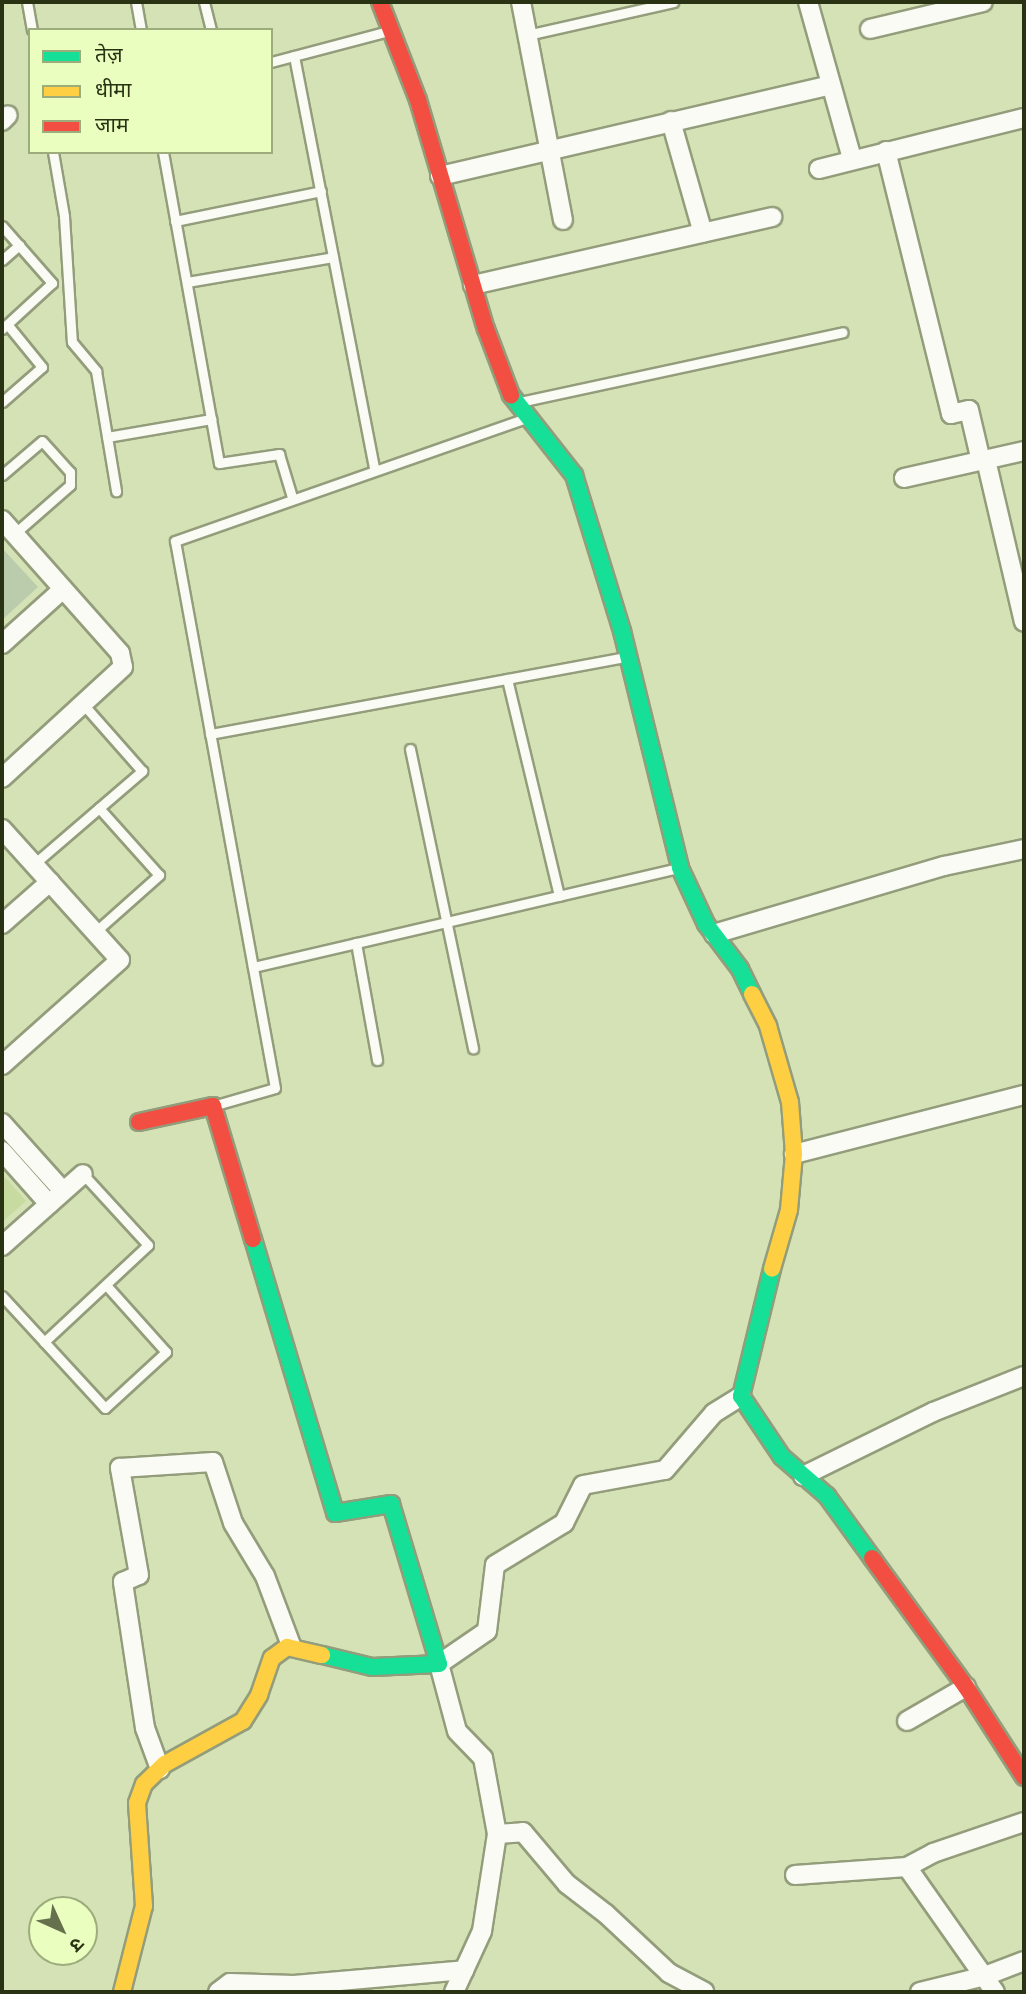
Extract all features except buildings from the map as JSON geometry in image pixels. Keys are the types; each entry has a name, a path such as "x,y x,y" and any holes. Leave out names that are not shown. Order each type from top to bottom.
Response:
{"street":[{"path":"380,2 393,30 500,368 517,403 574,475 628,656 680,868 714,934 740,969 768,1026 790,1102 794,1154 789,1210 752,1331 741,1396 782,1457 827,1496 966,1687 1024,1777"},
{"path":"520,2 563,220"},
{"path":"808,2 852,159"},
{"path":"870,29 983,2"},
{"path":"440,176 548,148 831,85"},
{"path":"820,169 1024,118"},
{"path":"671,121 703,233"},
{"path":"886,151 951,414 970,410 1024,622"},
{"path":"473,285 772,217"},
{"path":"904,478 1024,451"},
{"path":"2,778 123,667 120,653 8,527"},
{"path":"2,644 63,589"},
{"path":"2,829 120,960 2,1065"},
{"path":"714,934 944,866 1024,849"},
{"path":"2,924 50,882"},
{"path":"794,1154 1024,1095"},
{"path":"139,1122 213,1106 335,1513 390,1504 457,1731 483,1758 497,1834 482,1931 454,1992"},
{"path":"2,1123 63,1191"},
{"path":"2,1151 49,1204"},
{"path":"2,1247 83,1174"},
{"path":"803,1476 933,1412 1024,1376"},
{"path":"122,1992 132,1939 144,1906 137,1803 144,1784 160,1769 243,1721 260,1695 272,1658 291,1645 372,1667 439,1664 487,1631 495,1565 564,1523 583,1485 665,1470 714,1413 741,1396"},
{"path":"160,1769 145,1727 123,1582 139,1575 120,1468 213,1462 233,1523 265,1576 291,1645"},
{"path":"906,1721 966,1687"},
{"path":"795,1875 907,1867 933,1853 1024,1822"},
{"path":"497,1834 523,1832 567,1884 606,1914 669,1973 704,1992"},
{"path":"907,1867 995,1992"},
{"path":"920,1992 985,1976 1024,1961"},
{"path":"218,1992 230,1983 294,1985 464,1970"}],"lane":[{"path":"27,2 32,28"},
{"path":"136,2 141,28"},
{"path":"204,2 210,28"},
{"path":"527,35 633,6 673,2"},
{"path":"273,61 393,30"},
{"path":"294,56 374,469"},
{"path":"53,154 64,216 72,342 96,371 116,491"},
{"path":"163,154 219,463 279,454 292,497"},
{"path":"175,221 321,191"},
{"path":"2,226 52,282 4,326 42,367 2,402"},
{"path":"2,260 19,245"},
{"path":"187,282 333,257"},
{"path":"517,403 843,332"},
{"path":"213,1106 275,1088 174,541 292,497 529,417"},
{"path":"107,437 211,419"},
{"path":"2,475 42,441 70,472 70,485 8,527"},
{"path":"210,734 628,656"},
{"path":"507,679 559,896"},
{"path":"34,864 142,771 83,704"},
{"path":"410,749 473,1048"},
{"path":"95,932 159,875 99,808"},
{"path":"253,967 680,868"},
{"path":"356,943 377,1060"},
{"path":"44,1342 148,1245 83,1174"},
{"path":"2,1296 105,1408 166,1352 106,1285"}],"green space":[{"path":"2,1174 26,1201 2,1222"}],"traffic: fast":[{"path":"511,395 574,475 622,631 680,868 706,924 740,969 752,994"},
{"path":"253,1239 335,1513 391,1504 439,1664 372,1667 322,1655"},
{"path":"772,1269 741,1396 782,1457 827,1496 872,1558"}],"traffic: slow":[{"path":"752,994 768,1026 790,1102 794,1154 789,1210 772,1269"},
{"path":"122,1992 144,1906 137,1803 144,1784 165,1764 243,1721 259,1695 272,1658 287,1647 322,1655"}],"traffic: jam":[{"path":"380,2 418,100 486,329 511,395"},
{"path":"139,1122 213,1106 253,1239"},
{"path":"872,1558 966,1687 1024,1777"}]}
